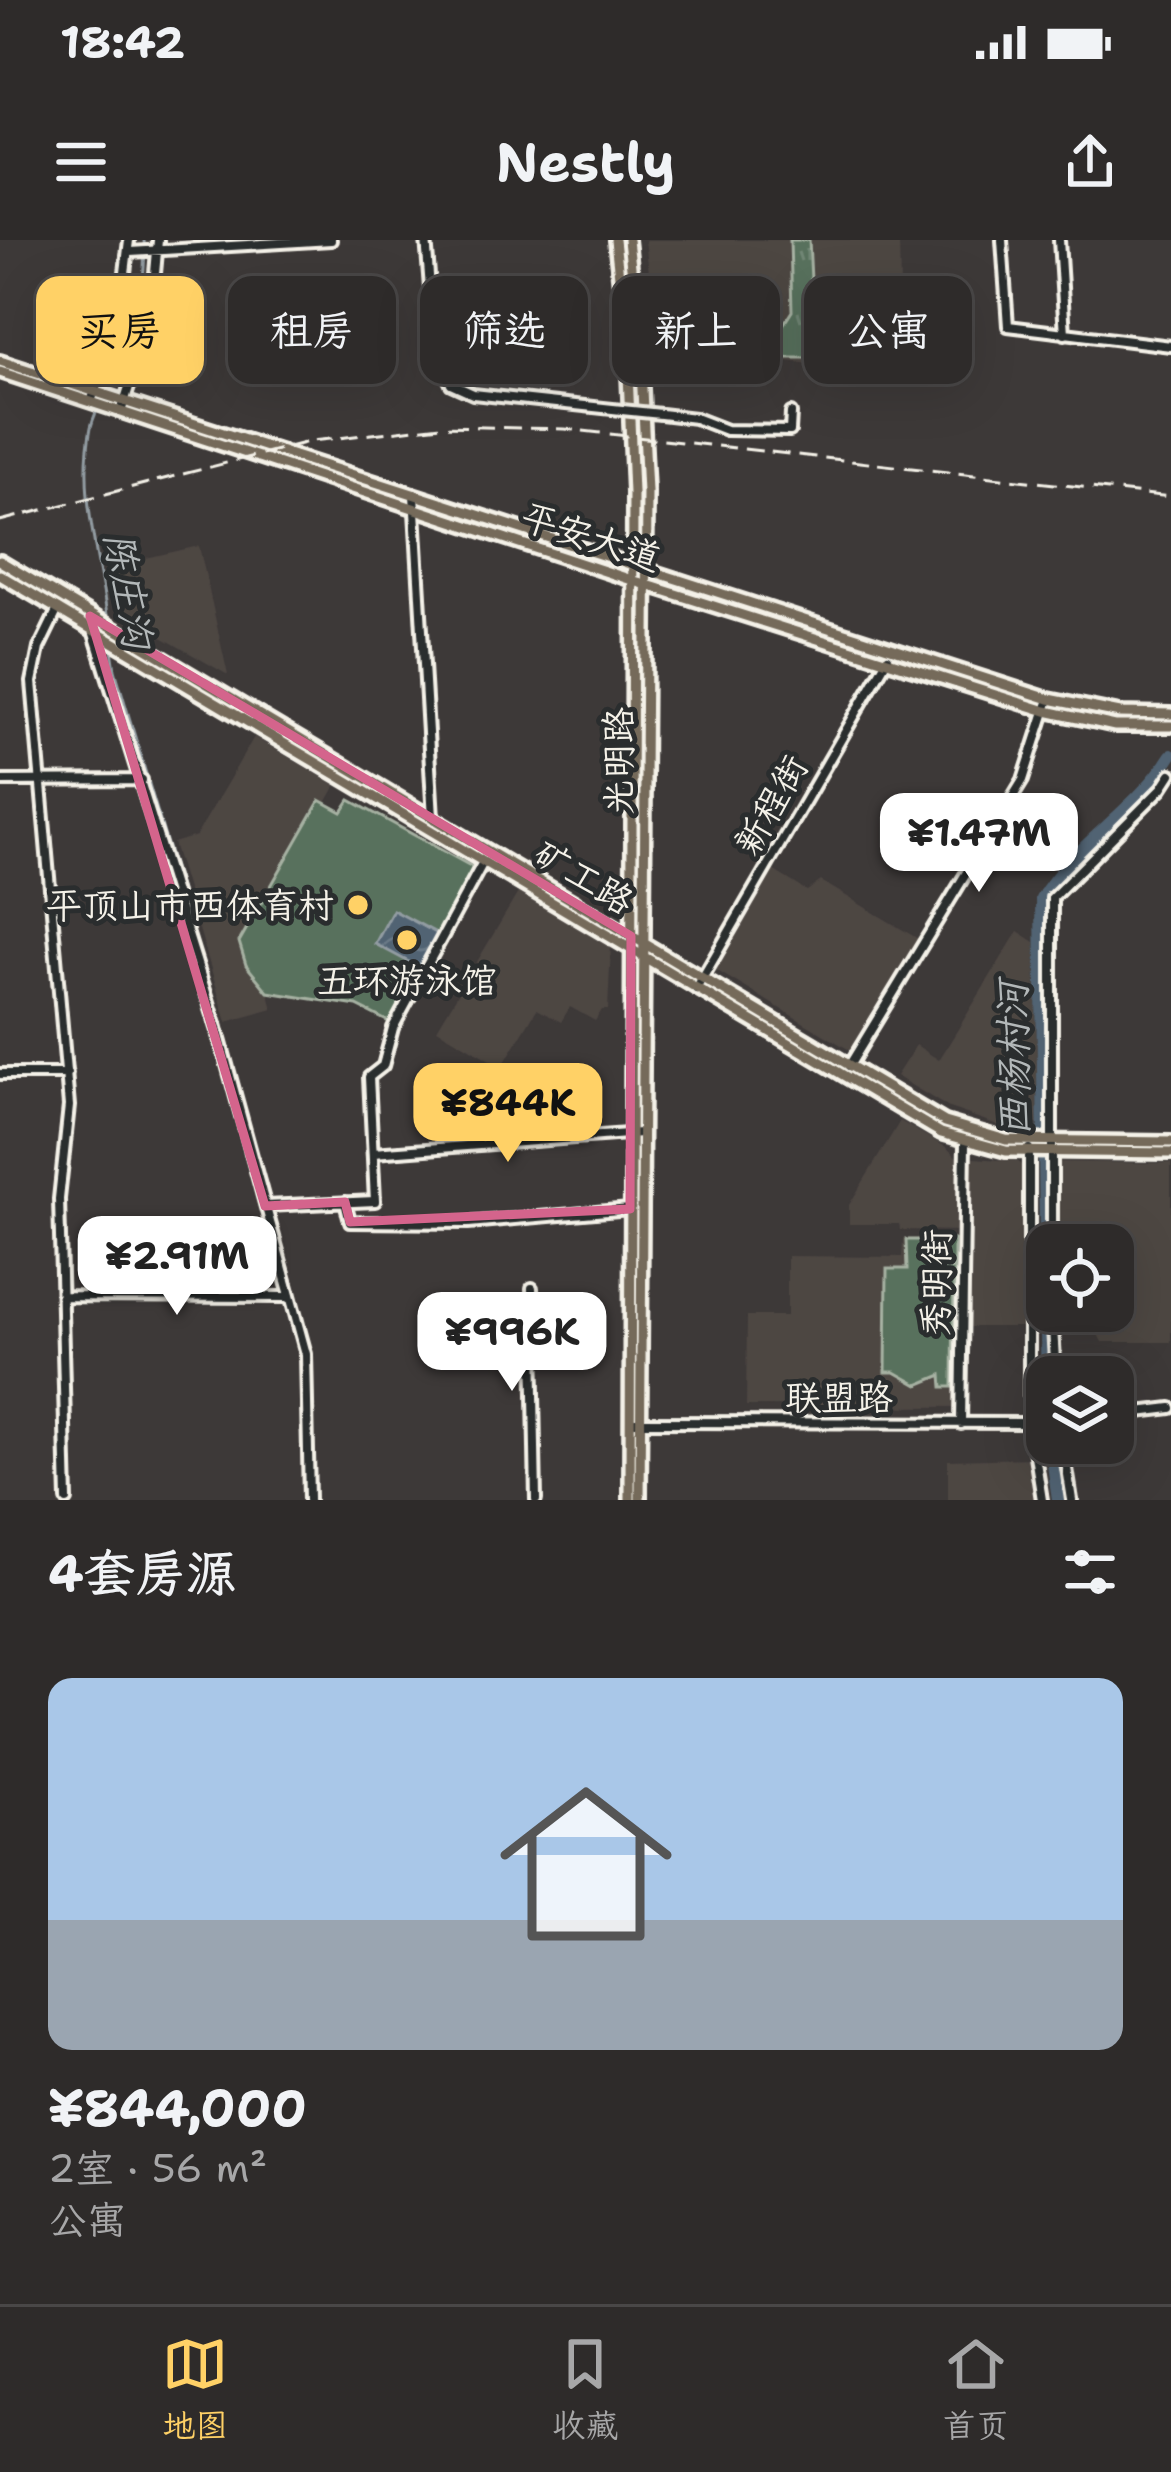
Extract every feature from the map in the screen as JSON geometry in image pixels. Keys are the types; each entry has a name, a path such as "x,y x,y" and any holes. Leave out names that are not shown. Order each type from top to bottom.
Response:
{"main road":[{"name":"光明路","path":"615,240 630,399 632,566 631,950 636,1134 635,1422 630,1500"},
{"name":"光明路","path":"628,240 644,399 647,571 644,958 630,1209 640,1500"},
{"name":"平安大道","path":"0,361 415,507 887,660 1114,726 1171,726"},
{"name":"平安大道","path":"0,372 96,397"},
{"name":"平安大道","path":"120,405 414,494 893,649 1048,705 1171,714"},
{"name":"矿工路","path":"0,561 60,606"},
{"name":"矿工路","path":"0,575 95,625 482,864 644,958 956,1127 1032,1146"},
{"name":"矿工路","path":"121,641 631,936 923,1124 964,1143 1171,1142"},
{"name":"矿工路","path":"1051,1146 1171,1153"}],"street":[{"path":"96,397 119,322 133,252 129,240"},
{"path":"133,252 331,240"},
{"path":"426,240 440,356 452,384 473,394 695,418 726,430 790,431 791,413"},
{"path":"1002,240 1008,326 1171,346"},
{"path":"1059,240 1065,334"},
{"path":"120,405 151,318 157,247"},
{"path":"414,494 434,820"},
{"path":"60,606 39,648 32,682 67,1074 69,1122 59,1199 68,1500"},
{"path":"95,625 217,1028 307,1364 309,1500"},
{"name":"新程街","path":"699,984 893,649"},
{"path":"849,1066 1023,780 1048,705"},
{"path":"1052,1224 1052,898 1171,774"},
{"path":"0,781 142,779"},
{"path":"265,1206 375,1201 369,1076 383,1066 393,1028 482,864"},
{"path":"0,1074 67,1074"},
{"path":"373,1153 636,1134"},
{"name":"秀明街","path":"962,1424 964,1143"},
{"path":"1032,1146 1037,1356"},
{"path":"344,1202 350,1222 468,1223 630,1209"},
{"path":"532,1288 536,1500"},
{"path":"64,1297 290,1297"},
{"path":"1134,1412 1171,1408"},
{"name":"联盟路","path":"635,1422 1026,1424"},
{"path":"1040,1464 1042,1500"},
{"path":"1066,1464 1072,1500"}],"highlighted area":[{"path":"90,616 631,936 630,1209 350,1222 345,1202 265,1206"}],"shaded area":[{"path":"645,240 899,240 900,276 804,276 804,363 780,360 780,276 649,276"},
{"path":"199,546 228,675 116,611 106,567"},
{"path":"254,737 336,785 326,803 320,801 238,942 245,965 269,994 273,1009 227,1022 173,843 196,836"},
{"path":"773,870 807,891 821,881 920,940 853,1052 714,969"},
{"path":"519,891 611,946 608,1010 602,1010 595,1021 570,1007 561,1022 537,1009 502,1067 437,1029"},
{"path":"1018,931 1035,942 1038,1124 998,1125 949,1108 896,1076 916,1045 939,1060"},
{"path":"900,1121 961,1161 960,1231 849,1224 849,1205"},
{"path":"973,1158 1017,1161 1023,1167 1024,1327 965,1327 967,1162"},
{"path":"1055,1162 1171,1163 1171,1342 1102,1342 1097,1332 1134,1332 1134,1224 1054,1224"},
{"path":"903,1238 960,1238 959,1407 746,1406 747,1316 787,1316 787,1256 902,1257"},
{"path":"1026,1458 1026,1464 1032,1464 1036,1500 948,1500 948,1460"}],"green space":[{"path":"790,240 809,240 804,358 780,358 780,325 792,311"},
{"name":"平顶山市西体育村","path":"320,800 342,812 350,800 476,869 393,1024 357,1006 268,992 246,965 239,942"},
{"path":"906,1240 954,1240 954,1267 937,1268 954,1269 953,1387 943,1387 942,1375 918,1385 886,1372 887,1269 907,1269"}],"water":[{"name":"五环游泳馆","path":"393,910 440,935 422,969 375,944"}],"waterway":[{"name":"陈庄沟","path":"108,622 88,500 88,452 93,420 137,310 144,240"},
{"name":"陈庄沟","path":"111,643 198,948"},
{"name":"西杨村河","path":"1046,1356 1041,899 1070,861 1141,793 1171,755"},
{"name":"西杨村河","path":"1053,1464 1058,1500"}],"railway":[{"path":"0,521 312,441 441,426 565,429 1171,497"}],"place":[{"name":"平顶山市西体育村","path":"358,905"},
{"name":"五环游泳馆","path":"407,940"}]}
